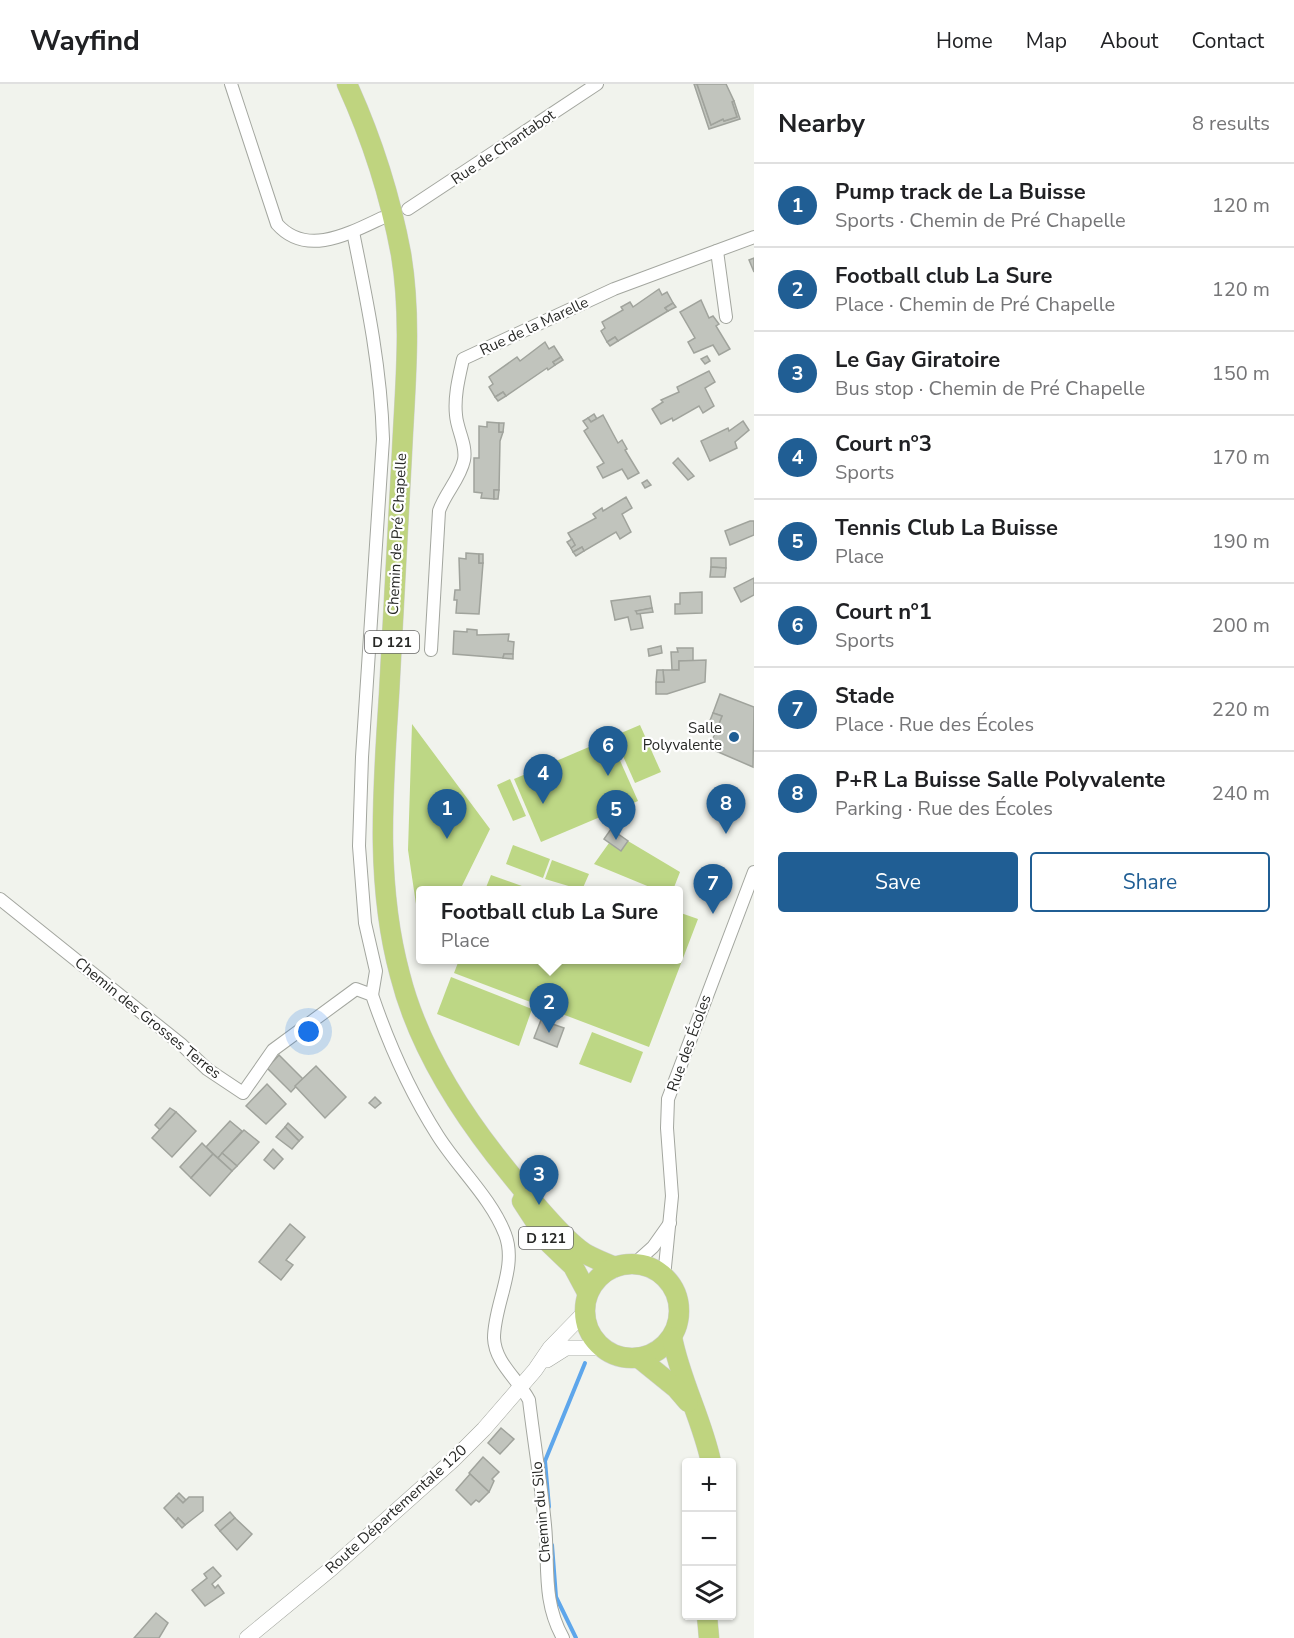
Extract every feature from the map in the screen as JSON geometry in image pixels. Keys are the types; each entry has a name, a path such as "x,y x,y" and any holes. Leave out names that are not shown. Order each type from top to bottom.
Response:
{"main road":[{"name":"Chemin de Pré Chapelle","path":"347,84 374,149 389,198 401,257 408,333 383,778 384,895 400,978 416,1022 440,1075 461,1111 511,1176 570,1242 584,1253 624,1266 645,1266 664,1277"},
{"name":"Chemin de Pré Chapelle","path":"511,1176 536,1224 550,1244 573,1266 587,1303 587,1325 602,1348"},
{"path":"587,1303 599,1278 624,1266"},
{"path":"664,1277 677,1298 679,1311 672,1336 676,1361 698,1418 710,1458"},
{"path":"602,1348 619,1356 639,1358 658,1351 672,1336"},
{"path":"639,1358 676,1388 698,1418"},
{"path":"707,1620 709,1638"}],"street":[{"path":"231,84 277,224 295,240 306,242 352,232 382,218"},
{"name":"Rue de Chantabot","path":"408,209 597,84"},
{"path":"352,232 373,328 382,397 383,439 362,758 360,846 365,923 376,971 372,995 394,1058 433,1127 499,1219 506,1237 509,1260 494,1338 500,1361 522,1386"},
{"name":"Rue de la Marelle","path":"431,650 440,511 443,499 459,476 465,459 456,415 457,386 463,359 614,289 752,237"},
{"path":"717,251 726,317"},
{"name":"Rue des Écoles","path":"664,1277 671,1222 668,1099 754,872"},
{"name":"Chemin des Grosses Terres","path":"0,899 182,1045 207,1069 243,1093 273,1050 356,989 372,995"},
{"path":"624,1266 653,1247 671,1222"},
{"path":"535,1370 587,1303"},
{"path":"535,1370 566,1348 602,1348"},
{"name":"Route Départementale 120","path":"247,1638 332,1568 452,1461 535,1370"},
{"name":"Chemin du Silo","path":"522,1386 529,1400 541,1494 550,1607 563,1638"}],"green space":[{"path":"412,724 490,829 462,886 416,886 416,904 408,850"},
{"path":"640,725 661,772 635,783 614,736"},
{"path":"610,738 638,801 541,842 514,779"},
{"path":"510,779 526,816 513,821 497,785"},
{"path":"628,841 680,872 675,886 647,886 594,864 609,843 621,851"},
{"path":"513,845 550,859 543,878 506,864"},
{"path":"552,860 589,874 584,886 569,886 545,879"},
{"path":"491,875 522,886 487,886"},
{"path":"683,914 698,919 683,958"},
{"path":"457,964 681,964 649,1047 454,973"},
{"path":"451,977 532,1009 519,1046 437,1014"},
{"path":"592,1032 643,1052 631,1083 579,1064"}],"building":[{"path":"694,84 697,84 711,125 723,119 724,121 737,117 732,102 734,101 740,119 709,129"},
{"path":"697,84 726,84 734,101 732,102 737,117 724,121 723,119 711,125"},
{"path":"754,258 754,272 749,260"},
{"path":"659,289 662,295 667,292 673,303 665,308 668,311 618,341 615,337 607,342 601,331 605,328 602,322 623,310 621,307 630,302 633,307"},
{"path":"701,300 709,318 713,316 719,324 716,326 730,349 719,355 713,345 694,353 688,342 695,338 680,312"},
{"path":"673,303 676,307 668,311 665,308"},
{"path":"615,337 618,341 610,346 607,342"},
{"path":"545,342 549,349 554,346 561,357 553,362 555,365 506,396 503,392 495,397 489,387 493,384 489,377 517,357 520,361"},
{"path":"707,356 710,361 705,364 701,359"},
{"path":"561,357 563,360 555,365 553,362"},
{"path":"709,371 715,382 705,388 714,406 703,413 699,406 673,421 672,418 661,424 652,409 663,402 661,400 679,392 677,387"},
{"path":"503,392 506,396 498,401 495,397"},
{"path":"594,414 597,419 591,422 588,418"},
{"path":"603,415 618,443 622,440 627,449 625,450 639,473 628,479 622,469 603,478 597,467 604,463 584,431 588,428 583,421 588,418 591,422"},
{"path":"743,421 749,430 735,442 737,448 710,461 701,441 728,428 729,431"},
{"path":"487,422 499,423 499,432 503,432 500,441 499,490 494,490 494,499 481,498 482,493 474,492 474,458 479,458 479,426 487,427"},
{"path":"499,423 504,423 503,432 499,432"},
{"path":"678,458 694,476 688,480 673,463"},
{"path":"647,480 651,485 645,488 642,483"},
{"path":"494,490 499,490 498,499 494,499"},
{"path":"626,497 632,508 622,514 631,532 620,539 616,532 584,551 582,547 573,552 571,548 575,545 568,533 596,518 593,514 602,508 603,511"},
{"path":"754,521 754,535 730,545 725,531"},
{"path":"572,539 575,545 571,548 567,542"},
{"path":"582,547 584,551 576,556 573,552"},
{"path":"466,553 479,554 479,563 483,563 479,614 456,613 455,590 460,590 459,558 466,559"},
{"path":"479,554 483,554 483,563 479,563"},
{"path":"711,558 726,558 726,568 711,567"},
{"path":"711,567 726,568 725,577 710,577"},
{"path":"754,578 754,595 741,602 734,588"},
{"path":"702,592 702,613 675,614 675,604 680,604 680,593"},
{"path":"650,596 652,608 636,611 640,613 643,628 631,630 628,617 615,620 611,601"},
{"path":"652,608 653,612 637,614 636,611"},
{"path":"467,629 477,630 477,635 509,634 508,641 514,642 513,654 504,654 503,658 453,654 454,631 467,632"},
{"path":"661,646 662,653 649,656 648,649"},
{"path":"677,648 693,648 693,661 679,661 679,670 672,670 671,652 678,652"},
{"path":"504,654 513,654 513,659 503,658"},
{"path":"706,660 705,682 667,694 656,694 656,682 664,682 663,670 679,670 679,661"},
{"path":"657,670 663,670 664,682 656,682"},
{"name":"Salle Polyvalente","path":"720,694 754,707 753,767 709,748 722,716 713,713"},
{"path":"713,713 722,716 718,726 709,723"},
{"path":"611,829 628,841 621,851 604,839"},
{"path":"541,1020 564,1028 557,1047 534,1038"},
{"path":"279,1055 303,1079 291,1092 267,1068"},
{"path":"316,1066 346,1097 325,1118 295,1086"},
{"path":"267,1084 286,1104 266,1124 246,1106"},
{"path":"375,1097 381,1103 375,1108 369,1103"},
{"path":"170,1108 176,1112 160,1130 155,1125"},
{"path":"176,1112 196,1131 172,1157 152,1138"},
{"path":"230,1121 242,1131 218,1158 206,1147"},
{"path":"288,1123 303,1137 299,1141 285,1127"},
{"path":"285,1127 299,1141 292,1149 276,1137"},
{"path":"244,1130 259,1142 237,1166 222,1153"},
{"path":"202,1143 213,1154 191,1178 180,1167"},
{"path":"273,1149 283,1159 274,1169 264,1160"},
{"path":"222,1153 237,1166 232,1171 218,1158"},
{"path":"213,1154 232,1171 210,1196 191,1178"},
{"path":"290,1224 305,1237 286,1260 293,1265 281,1280 259,1262"},
{"path":"501,1428 514,1439 500,1454 488,1443"},
{"path":"483,1457 499,1472 492,1479 494,1481 489,1492 469,1473"},
{"path":"470,1474 489,1492 479,1502 476,1500 471,1505 456,1490"},
{"path":"179,1493 186,1500 183,1503 176,1496"},
{"path":"176,1496 183,1503 189,1497 203,1497 203,1511 185,1525 178,1518 176,1521 164,1508"},
{"path":"230,1512 235,1518 220,1531 215,1525"},
{"path":"178,1518 185,1525 182,1528 176,1521"},
{"path":"235,1518 252,1534 237,1550 220,1531"},
{"path":"213,1567 221,1576 212,1584 215,1588 218,1585 224,1593 205,1606 192,1590 207,1578 204,1574"},
{"path":"156,1613 168,1623 159,1638 134,1638"}],"waterway":[{"path":"549,1507 545,1461 585,1363"},
{"path":"552,1545 556,1597 576,1638"}],"place":[{"name":"Salle Polyvalente","path":"734,737"},
{"name":"Court n°1","path":"608,776"},
{"name":"Court n°3","path":"543,804"},
{"name":"P+R La Buisse Salle Polyvalente","path":"726,834"},
{"name":"Pump track de La Buisse","path":"447,839"},
{"name":"Tennis Club La Buisse","path":"616,840"},
{"name":"Stade","path":"713,914"},
{"name":"Football club La Sure","path":"549,1033"},
{"name":"Le Gay Giratoire","path":"539,1205"}]}
